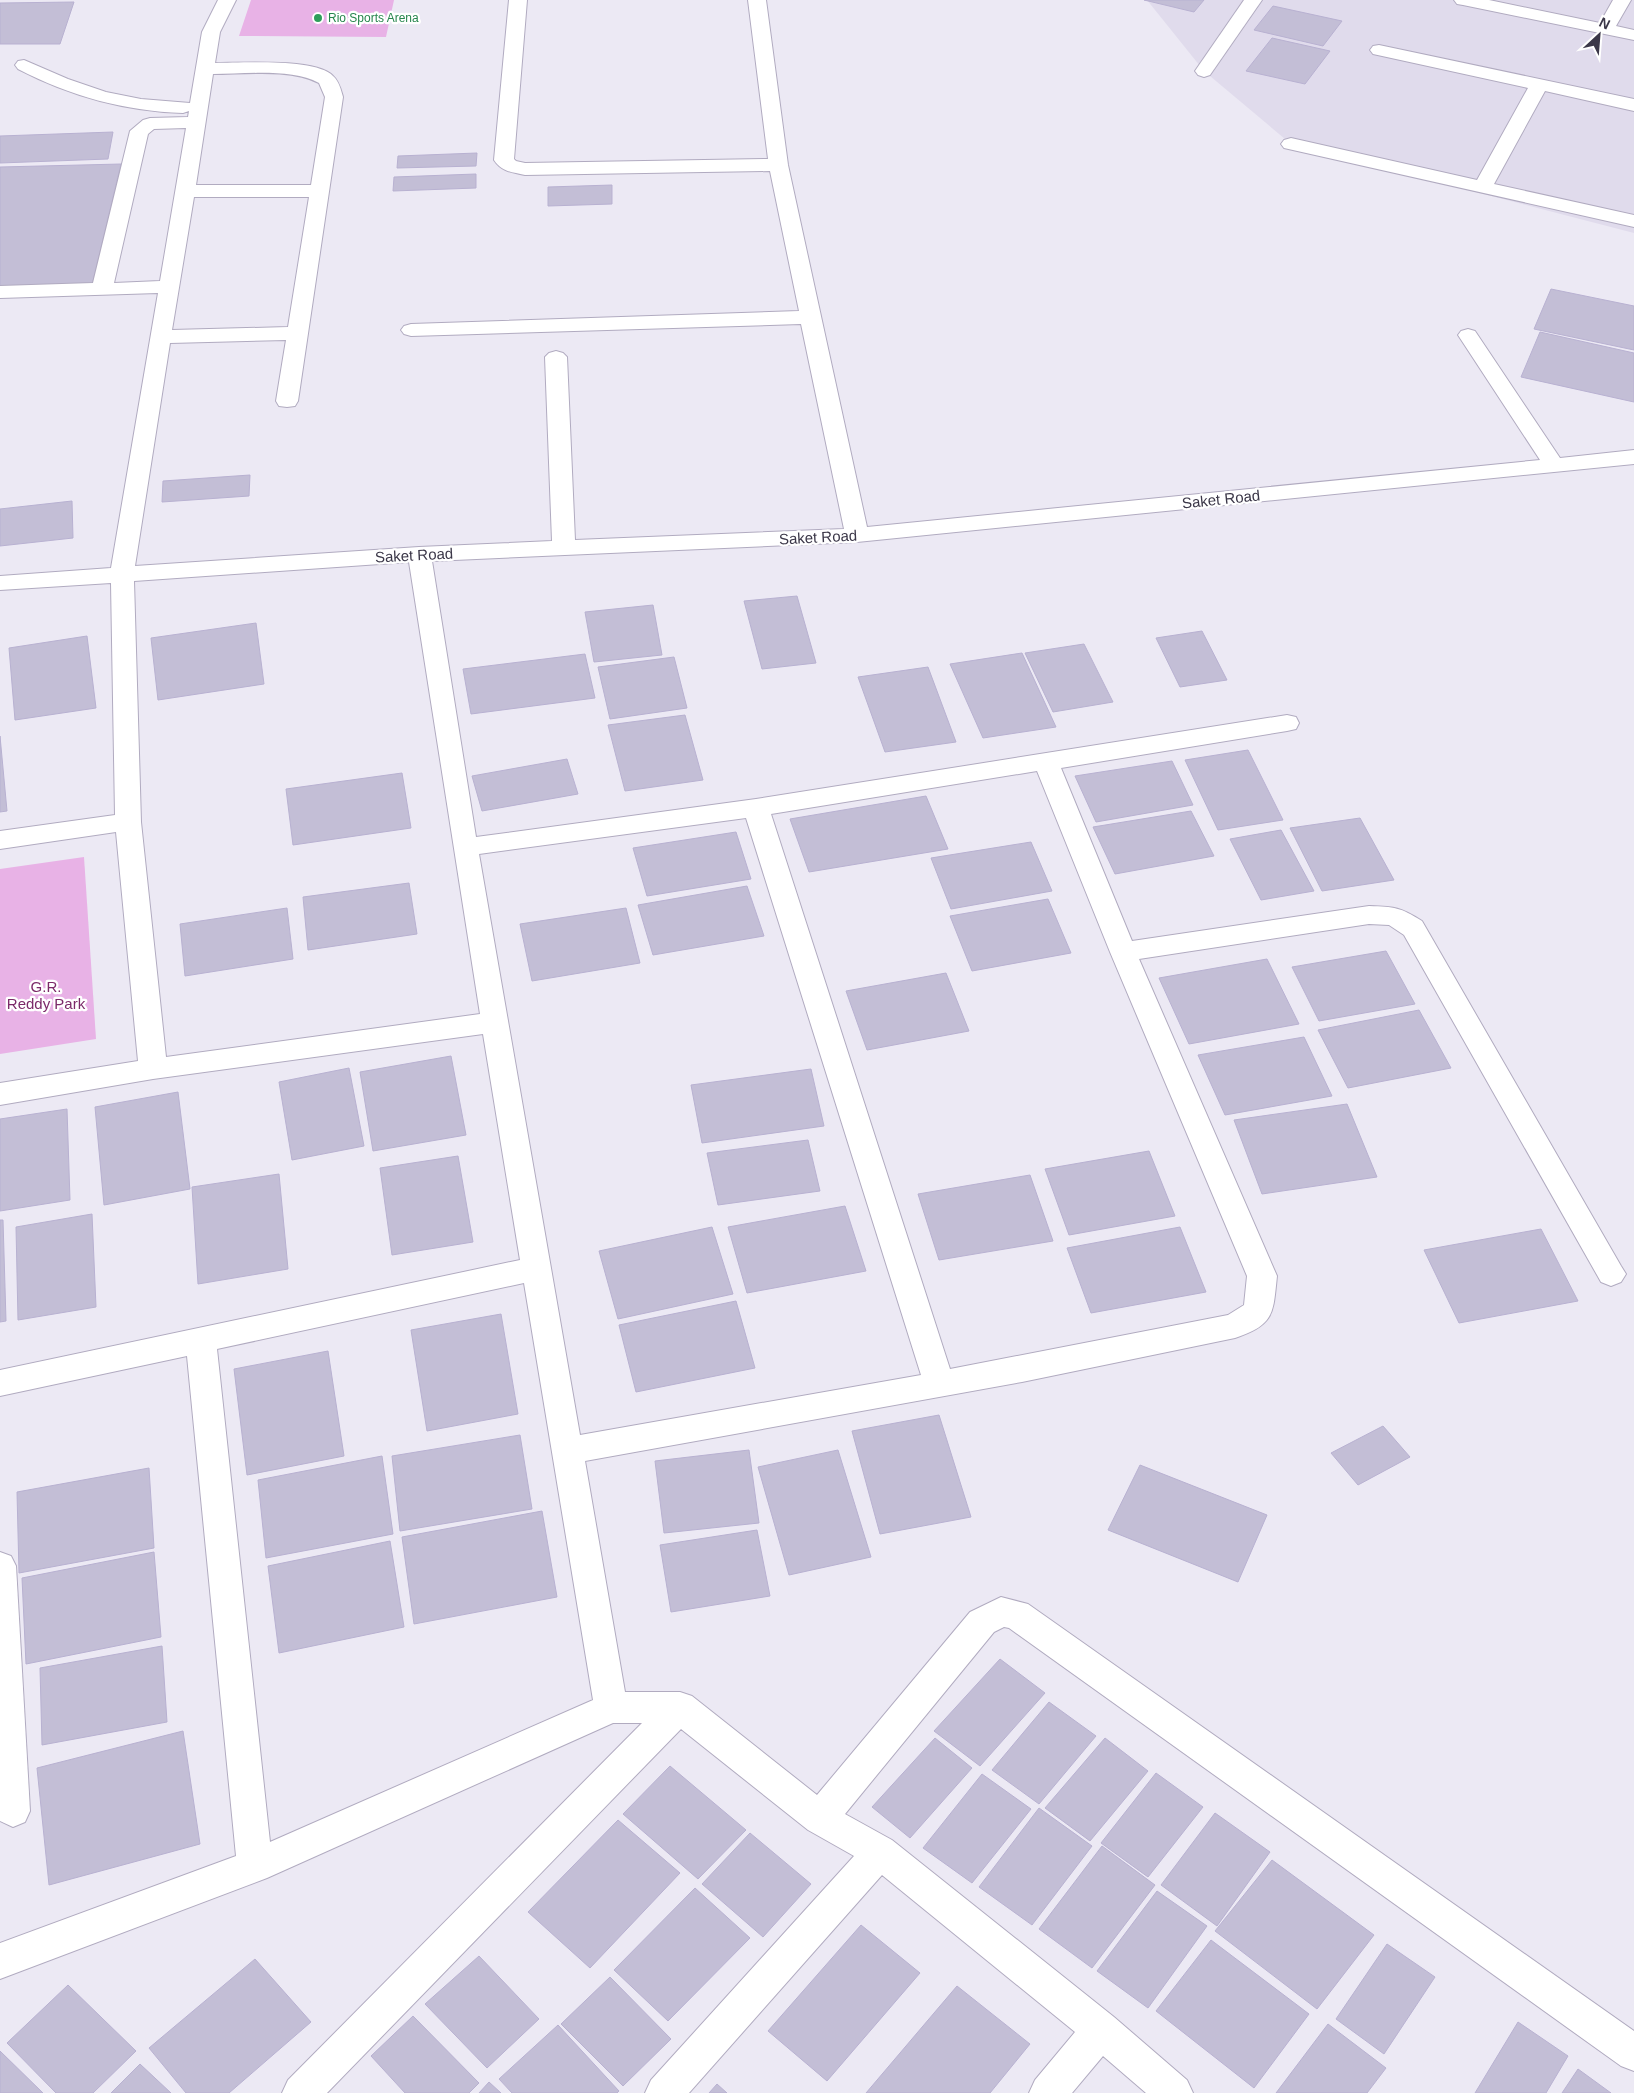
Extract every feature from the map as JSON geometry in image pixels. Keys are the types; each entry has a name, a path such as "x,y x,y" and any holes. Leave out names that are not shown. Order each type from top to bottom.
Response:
{"street":[{"path":"153,1069 128,822 122,574 204,69 211,32 227,0"},
{"path":"518,0 504,160 510,166 525,169 778,165"},
{"path":"757,0 778,165 856,535"},
{"path":"1204,71 1253,0"},
{"path":"1463,0 1634,35"},
{"path":"1605,29 1622,0"},
{"path":"1379,50 1634,105"},
{"path":"24,65 49,79 128,104 164,107 197,115"},
{"path":"204,69 269,68 316,73 327,80 334,97 287,400"},
{"path":"1483,187 1539,84"},
{"path":"102,289 139,131 150,124 197,115"},
{"path":"1291,144 1634,221"},
{"path":"185,190 319,191"},
{"path":"0,292 169,287"},
{"path":"411,330 811,317"},
{"path":"161,337 296,333"},
{"path":"1468,335 1554,465"},
{"path":"556,357 564,548"},
{"name":"Saket Road","path":"0,583 419,554 856,535 1634,457"},
{"path":"419,554 465,847 611,1708"},
{"path":"465,847 756,808 1287,723"},
{"path":"567,1452 1032,1367 1235,1326 1258,1310 1262,1276 1123,952 1046,762"},
{"path":"756,808 939,1384"},
{"path":"0,840 128,822"},
{"path":"1123,952 1368,915 1395,916 1413,928 1611,1274"},
{"path":"0,1094 153,1069 495,1022"},
{"path":"0,1383 536,1269"},
{"path":"201,1341 255,1866"},
{"path":"0,1566 13,1811"},
{"path":"820,1818 982,1622 1001,1612 1016,1614 1634,2052"},
{"path":"0,1961 255,1866 611,1708 680,1707 820,1818 880,1852 1101,2030 1174,2093"},
{"path":"301,2093 680,1707"},
{"path":"664,2093 880,1852"},
{"path":"1048,2093 1101,2030"}],"shaded area":[{"path":"1147,0 1634,0 1634,233 1291,144 1204,71"}],"green space":[{"name":"Rio Sports Arena","path":"251,0 394,0 386,37 239,36"},
{"name":"G.R. Reddy Park","path":"84,857 96,1039 0,1054 0,869"}],"building":[{"path":"1144,0 1204,0 1194,12"},
{"path":"74,2 60,44 0,44 0,3"},
{"path":"1273,6 1342,21 1323,46 1254,30"},
{"path":"1272,38 1330,51 1305,84 1246,71"},
{"path":"113,132 108,159 0,163 0,136"},
{"path":"477,153 476,166 397,168 398,156"},
{"path":"121,164 92,285 0,287 0,167"},
{"path":"476,174 476,188 393,191 394,177"},
{"path":"612,185 612,204 548,206 548,187"},
{"path":"1551,289 1634,306 1634,350 1534,329"},
{"path":"1540,332 1634,353 1634,402 1521,377"},
{"path":"250,475 249,496 162,502 163,481"},
{"path":"72,501 73,538 0,546 0,509"},
{"path":"797,596 816,663 762,669 744,601"},
{"path":"653,605 662,655 594,662 585,612"},
{"path":"256,623 264,684 158,700 151,638"},
{"path":"1202,631 1227,680 1180,687 1156,638"},
{"path":"87,636 96,708 15,720 9,648"},
{"path":"1084,644 1113,702 1053,712 1025,653"},
{"path":"1022,653 1056,727 983,738 950,664"},
{"path":"585,654 595,698 471,714 463,669"},
{"path":"674,657 687,708 610,719 598,667"},
{"path":"928,667 956,742 885,752 858,677"},
{"path":"685,715 703,780 625,791 608,725"},
{"path":"0,736 7,811 0,812"},
{"path":"1248,750 1283,820 1218,830 1185,760"},
{"path":"567,759 578,794 482,811 472,776"},
{"path":"1172,761 1193,805 1096,822 1075,776"},
{"path":"402,773 411,828 293,845 286,789"},
{"path":"926,796 948,849 809,872 790,819"},
{"path":"1191,811 1214,856 1115,874 1093,827"},
{"path":"1360,818 1394,880 1322,891 1290,828"},
{"path":"1281,830 1314,891 1261,900 1230,839"},
{"path":"736,832 751,879 647,896 633,848"},
{"path":"1031,842 1052,891 951,909 931,858"},
{"path":"409,883 417,934 308,950 303,897"},
{"path":"747,886 764,936 653,955 638,905"},
{"path":"1048,899 1071,953 972,971 950,916"},
{"path":"287,908 293,959 185,976 180,924"},
{"path":"626,908 640,963 532,981 520,924"},
{"path":"1386,951 1415,1004 1319,1021 1292,967"},
{"path":"1267,959 1299,1024 1189,1044 1159,978"},
{"path":"946,973 969,1031 867,1050 846,991"},
{"path":"1419,1010 1451,1068 1348,1088 1318,1030"},
{"path":"1304,1037 1332,1096 1225,1115 1198,1055"},
{"path":"451,1056 466,1135 373,1151 360,1072"},
{"path":"349,1068 364,1146 292,1160 279,1082"},
{"path":"811,1069 824,1126 702,1143 691,1085"},
{"path":"178,1092 190,1189 104,1205 95,1107"},
{"path":"1347,1104 1377,1177 1262,1194 1234,1120"},
{"path":"67,1109 70,1200 0,1211 0,1119"},
{"path":"808,1140 820,1191 718,1205 707,1153"},
{"path":"1149,1151 1175,1216 1069,1235 1045,1169"},
{"path":"458,1156 473,1242 392,1255 380,1168"},
{"path":"279,1174 288,1269 198,1284 192,1187"},
{"path":"1030,1175 1053,1241 939,1260 918,1194"},
{"path":"845,1206 866,1271 747,1293 728,1227"},
{"path":"92,1214 96,1307 18,1320 16,1227"},
{"path":"0,1220 3,1220 6,1321 0,1322"},
{"path":"712,1227 733,1294 618,1319 599,1251"},
{"path":"1180,1227 1206,1292 1091,1313 1067,1248"},
{"path":"1541,1229 1578,1301 1459,1323 1424,1250"},
{"path":"736,1301 755,1368 636,1392 619,1325"},
{"path":"501,1314 518,1414 427,1431 411,1330"},
{"path":"328,1351 344,1456 247,1475 234,1369"},
{"path":"939,1415 971,1517 880,1534 852,1431"},
{"path":"1383,1426 1410,1457 1358,1485 1331,1453"},
{"path":"520,1435 532,1509 400,1531 392,1456"},
{"path":"749,1450 759,1523 664,1533 655,1461"},
{"path":"838,1450 871,1557 789,1575 758,1467"},
{"path":"382,1456 393,1534 266,1558 258,1480"},
{"path":"1140,1465 1267,1515 1238,1582 1108,1530"},
{"path":"149,1468 154,1548 19,1573 17,1492"},
{"path":"542,1511 557,1597 414,1624 402,1537"},
{"path":"757,1530 770,1596 671,1612 660,1545"},
{"path":"390,1541 404,1627 279,1653 268,1566"},
{"path":"154,1552 161,1637 26,1664 22,1578"},
{"path":"162,1646 167,1722 42,1745 40,1668"},
{"path":"1000,1659 1045,1693 980,1766 934,1731"},
{"path":"1049,1702 1096,1736 1039,1804 992,1770"},
{"path":"183,1731 200,1844 49,1885 37,1768"},
{"path":"935,1738 972,1768 910,1838 872,1807"},
{"path":"1105,1738 1148,1771 1090,1841 1045,1808"},
{"path":"670,1766 746,1830 698,1879 623,1814"},
{"path":"1156,1773 1203,1807 1148,1877 1101,1843"},
{"path":"982,1774 1031,1809 972,1883 923,1848"},
{"path":"1039,1808 1092,1846 1032,1925 979,1887"},
{"path":"1215,1813 1270,1852 1217,1926 1161,1885"},
{"path":"618,1820 680,1873 590,1968 528,1912"},
{"path":"750,1833 811,1884 763,1937 702,1884"},
{"path":"1102,1846 1155,1885 1092,1968 1039,1929"},
{"path":"1272,1860 1374,1935 1317,2009 1215,1931"},
{"path":"695,1888 750,1938 668,2021 614,1970"},
{"path":"1157,1891 1207,1926 1148,2008 1097,1971"},
{"path":"861,1925 920,1973 827,2081 768,2031"},
{"path":"1211,1940 1309,2014 1254,2088 1156,2011"},
{"path":"1387,1944 1435,1977 1384,2054 1336,2019"},
{"path":"479,1956 539,2019 487,2068 425,2004"},
{"path":"255,1959 311,2022 229,2093 186,2093 149,2048"},
{"path":"610,1977 671,2039 623,2086 561,2024"},
{"path":"68,1985 136,2051 93,2093 56,2093 7,2043"},
{"path":"957,1986 1030,2044 990,2093 866,2093"},
{"path":"413,2016 479,2083 469,2093 405,2093 371,2056"},
{"path":"1518,2022 1568,2056 1546,2093 1475,2093"},
{"path":"1328,2024 1386,2068 1367,2093 1276,2093"},
{"path":"558,2025 619,2091 617,2093 512,2093 499,2079"},
{"path":"0,2051 43,2093 0,2093"},
{"path":"140,2064 171,2093 111,2093"},
{"path":"1578,2069 1611,2093 1562,2093"},
{"path":"489,2082 501,2093 479,2093"},
{"path":"717,2084 727,2093 709,2093"}],"place":[{"name":"Rio Sports Arena","path":"318,18"}]}
